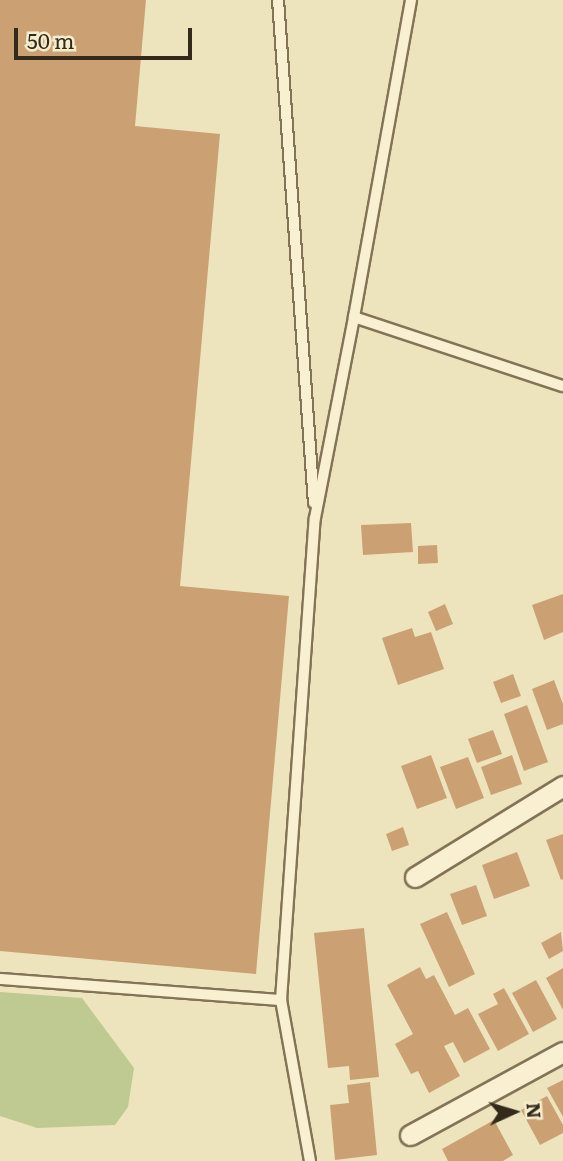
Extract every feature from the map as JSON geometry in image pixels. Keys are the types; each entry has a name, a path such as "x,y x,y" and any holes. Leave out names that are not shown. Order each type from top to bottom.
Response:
{"street":[{"path":"415,877 563,786"},
{"path":"410,1135 563,1052"}],"lane":[{"path":"278,0 315,518"},
{"path":"310,1161 281,1000 315,518 411,0"},
{"path":"354,317 563,386"},
{"path":"0,979 281,1000"}],"green space":[{"path":"0,992 82,998 134,1068 128,1107 115,1125 37,1128 0,1116"}],"building":[{"path":"0,0 146,0 135,126 220,134 180,586 289,596 256,974 0,951"},
{"path":"411,523 413,552 363,555 361,525"},
{"path":"437,545 438,563 418,564 418,546"},
{"path":"563,594 563,632 544,640 532,605"},
{"path":"445,604 453,624 436,631 428,612"},
{"path":"412,628 415,637 431,632 444,669 398,685 382,638"},
{"path":"513,674 521,696 501,703 493,682"},
{"path":"554,680 563,704 563,724 547,730 532,689"},
{"path":"527,705 548,762 524,771 504,714"},
{"path":"493,730 502,754 477,763 468,739"},
{"path":"431,755 447,798 417,809 401,766"},
{"path":"512,755 522,784 491,795 481,767"},
{"path":"468,757 484,798 456,809 440,767"},
{"path":"403,827 409,845 392,851 386,834"},
{"path":"563,834 563,879 561,880 546,840"},
{"path":"517,852 530,886 494,899 482,865"},
{"path":"476,885 487,916 462,925 450,894"},
{"path":"447,912 475,974 449,987 420,924"},
{"path":"364,928 379,1077 350,1080 349,1066 328,1068 314,933"},
{"path":"561,932 563,951 549,959 541,943"},
{"path":"420,967 426,979 434,975 455,1015 468,1008 490,1049 464,1063 453,1042 444,1046 460,1076 429,1093 418,1071 411,1074 395,1044 413,1034 387,985"},
{"path":"563,968 563,1010 546,978"},
{"path":"536,980 557,1019 533,1032 512,993"},
{"path":"504,988 529,1034 498,1051 478,1014 498,1004 493,994"},
{"path":"563,1080 563,1117 547,1088"},
{"path":"370,1082 377,1155 335,1160 330,1105 349,1103 347,1085"},
{"path":"547,1096 563,1125 563,1133 540,1145 521,1110"},
{"path":"494,1120 513,1155 503,1161 448,1161 442,1149"}]}
